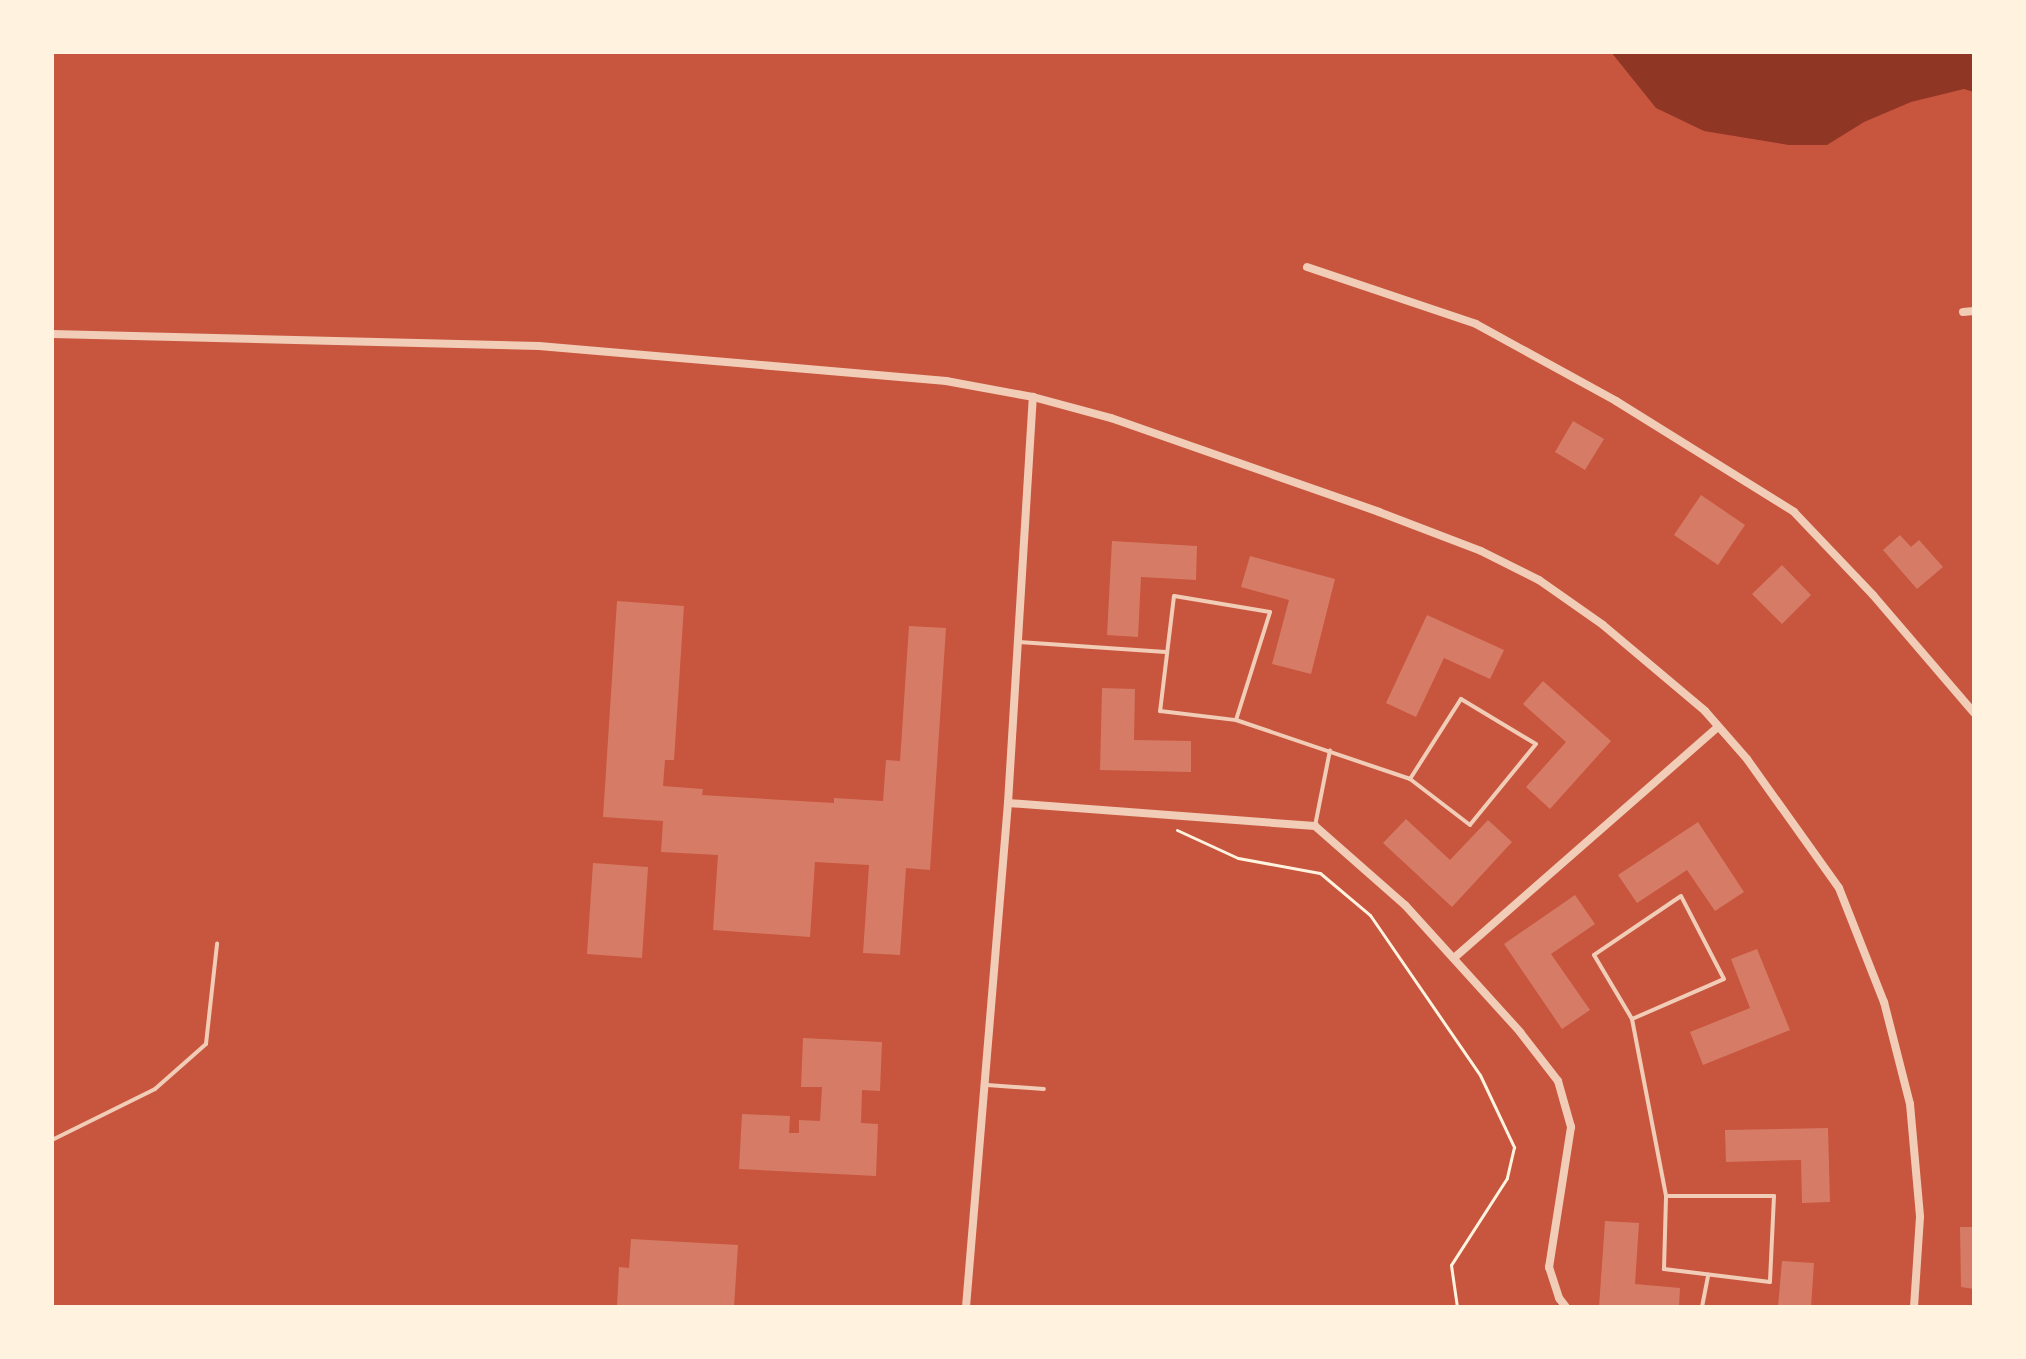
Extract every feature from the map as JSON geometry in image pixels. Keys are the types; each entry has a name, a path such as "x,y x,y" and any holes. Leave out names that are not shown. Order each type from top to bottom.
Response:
{"street":[{"path":"1307,267 1476,324 1616,401 1794,512 1873,595 1974,713"},
{"path":"1963,312 1974,311"},
{"path":"52,334 539,346 946,381 1033,397 1111,418 1481,551 1539,580 1603,625 1718,727 1747,759 1839,888 1884,1002 1910,1104 1920,1217 1914,1307"},
{"path":"966,1307 1008,803 1033,397"},
{"path":"1454,958 1718,727"},
{"path":"1008,803 1315,826 1405,905 1558,1081 1571,1127 1549,1267 1559,1298 1566,1307"}],"lane":[{"path":"1236,720 1270,612 1174,596 1160,711 1236,720 1410,779 1470,825 1536,744 1461,699 1410,779"},
{"path":"1017,642 1167,652"},
{"path":"1315,826 1330,750"},
{"path":"1632,1019 1724,979 1681,896 1594,955 1632,1019 1666,1196 1664,1269 1770,1282 1774,1196 1666,1196"},
{"path":"52,1140 155,1089 206,1044 217,944"},
{"path":"983,1085 1044,1089"},
{"path":"1702,1307 1708,1275"}],"path":[{"path":"1169,826 1238,858 1320,873 1370,915 1480,1075 1514,1147 1507,1178 1451,1265 1457,1307"}],"shaded area":[{"path":"1611,52 1974,52 1974,92 1964,89 1911,102 1864,122 1827,145 1789,145 1704,131 1656,108"}],"building":[{"path":"1573,421 1604,439 1585,470 1555,452"},
{"path":"1701,495 1745,525 1718,565 1674,535"},
{"path":"1900,535 1911,547 1919,540 1943,567 1917,589 1883,550"},
{"path":"1112,541 1197,546 1196,580 1141,577 1138,637 1107,635"},
{"path":"1250,556 1335,579 1311,674 1272,664 1289,600 1241,587"},
{"path":"1782,565 1811,595 1782,624 1752,594"},
{"path":"617,601 684,606 674,760 665,760 663,786 703,789 702,795 834,803 834,798 883,801 886,760 900,761 909,626 946,628 930,870 906,868 900,955 863,953 869,865 815,862 810,937 713,930 718,855 661,852 663,821 603,817"},
{"path":"1427,615 1504,650 1490,679 1444,658 1416,717 1386,703"},
{"path":"1543,681 1611,741 1550,809 1526,787 1566,742 1523,704"},
{"path":"1102,688 1135,689 1134,740 1191,741 1191,772 1100,770"},
{"path":"1406,819 1450,860 1488,820 1512,842 1452,907 1383,843"},
{"path":"1698,822 1744,892 1715,911 1687,870 1637,903 1618,875"},
{"path":"593,863 648,867 642,958 587,954"},
{"path":"1575,895 1595,924 1551,954 1590,1010 1562,1029 1504,944"},
{"path":"1757,949 1790,1030 1703,1065 1690,1032 1750,1008 1731,959"},
{"path":"803,1038 882,1042 880,1091 862,1090 861,1123 878,1124 876,1176 739,1169 742,1114 790,1116 789,1133 799,1133 799,1120 820,1121 822,1087 801,1087"},
{"path":"1828,1128 1830,1202 1802,1203 1801,1160 1726,1162 1725,1130"},
{"path":"1605,1221 1639,1223 1635,1284 1680,1288 1679,1307 1599,1307"},
{"path":"1960,1227 1974,1227 1974,1289 1961,1287"},
{"path":"631,1239 738,1245 734,1307 617,1307 619,1267 629,1268"},
{"path":"1782,1261 1814,1263 1811,1307 1778,1307"}]}
